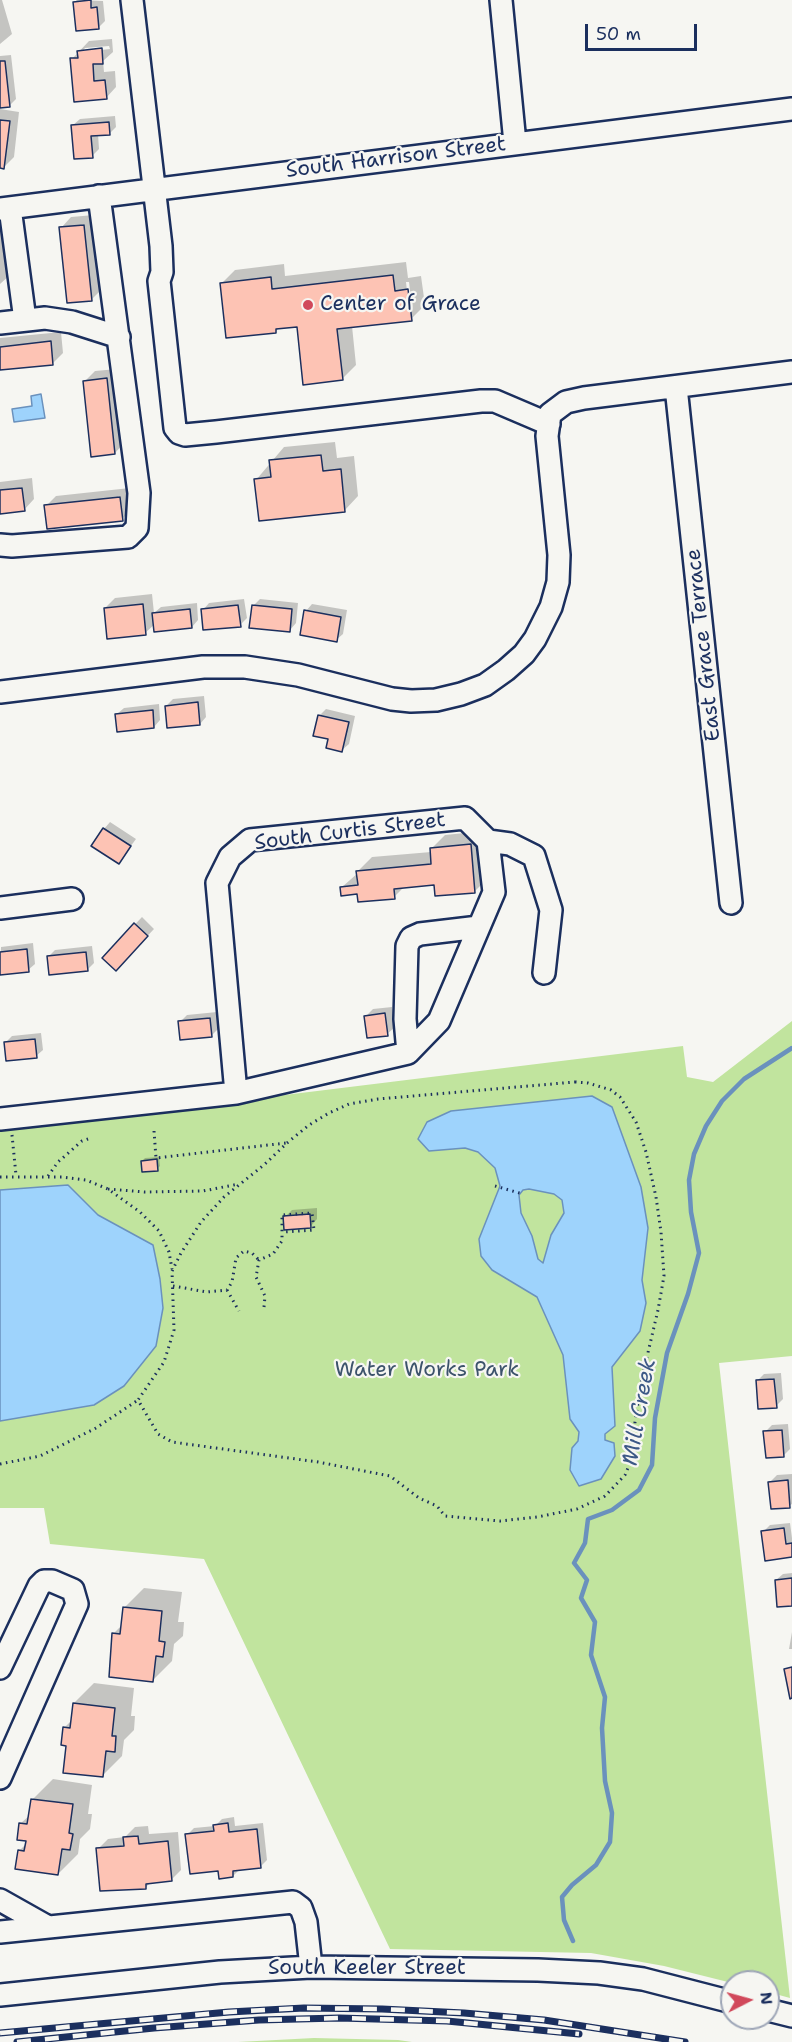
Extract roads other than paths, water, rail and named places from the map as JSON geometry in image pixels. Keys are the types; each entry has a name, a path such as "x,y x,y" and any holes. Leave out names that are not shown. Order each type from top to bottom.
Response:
{"street":[{"path":"132,0 161,246 162,272 159,281 175,428 179,433 185,435 216,432 482,401 495,401 549,424"},
{"path":"501,0 515,143"},
{"name":"South Harrison Street","path":"5,208 792,109"},
{"path":"0,545 128,537 137,528 139,493 99,196"},
{"path":"5,208 25,320"},
{"path":"0,323 45,318 72,322 119,337"},
{"path":"0,692 203,667 245,667 298,675 392,699 411,701 461,694 485,684 524,654 535,639 551,607 558,582 560,555 547,436 550,414 566,402 792,372"},
{"name":"East Grace Terrace","path":"676,387 731,903"},
{"name":"South Curtis Street","path":"236,1093 217,883 230,857 250,840 465,818 488,841"},
{"path":"5,1118 236,1093 408,1053 439,1021 494,892 488,841 510,844 534,856 551,910 544,973"},
{"path":"0,908 72,899"},
{"path":"408,1053 405,1019 406,946 411,938 420,933 479,927"},
{"path":"0,1668 39,1586 44,1581 52,1581 73,1590 77,1604 0,1778"},
{"path":"0,1899 48,1927"},
{"path":"0,1932 293,1902 301,1908 306,1922 310,1967"},
{"name":"South Keeler Street","path":"0,1995 220,1972 310,1967 599,1973 644,1979 720,1999"}],"water":[{"path":"41,394 45,418 14,422 12,409 32,406 31,396"},
{"path":"592,1096 612,1107 641,1187 648,1228 642,1280 646,1303 640,1331 612,1367 615,1426 605,1434 605,1440 614,1443 615,1456 601,1479 579,1486 570,1470 572,1448 578,1441 579,1432 570,1419 563,1355 537,1297 492,1270 481,1256 479,1239 500,1186 495,1168 478,1152 465,1148 429,1151 418,1139 427,1122 451,1111","holes":["529,1189 554,1194 562,1200 564,1213 551,1235 543,1263 538,1259 532,1236 521,1213 519,1195 523,1190"]},
{"path":"68,1185 98,1215 153,1245 163,1308 156,1346 124,1386 94,1405 0,1421 0,1190"}],"waterway":[{"name":"Mill Creek","path":"573,1941 564,1920 562,1897 572,1885 596,1865 610,1842 612,1813 605,1781 602,1728 605,1697 591,1655 595,1622 581,1598 587,1580 574,1563 585,1543 588,1519 612,1510 639,1490 652,1465 655,1418 667,1353 688,1294 699,1253 691,1212 689,1180 694,1154 706,1126 722,1101 744,1079 792,1048"}],"railway":[{"path":"0,2033 229,2012 304,2008 382,2009 544,2020 685,2042"},
{"path":"17,2042 259,2020 339,2018 447,2021 579,2034"}],"place":[{"name":"Center of Grace","path":"308,305"}],"park label":[{"name":"Water Works Park","path":"427,1371"}]}
